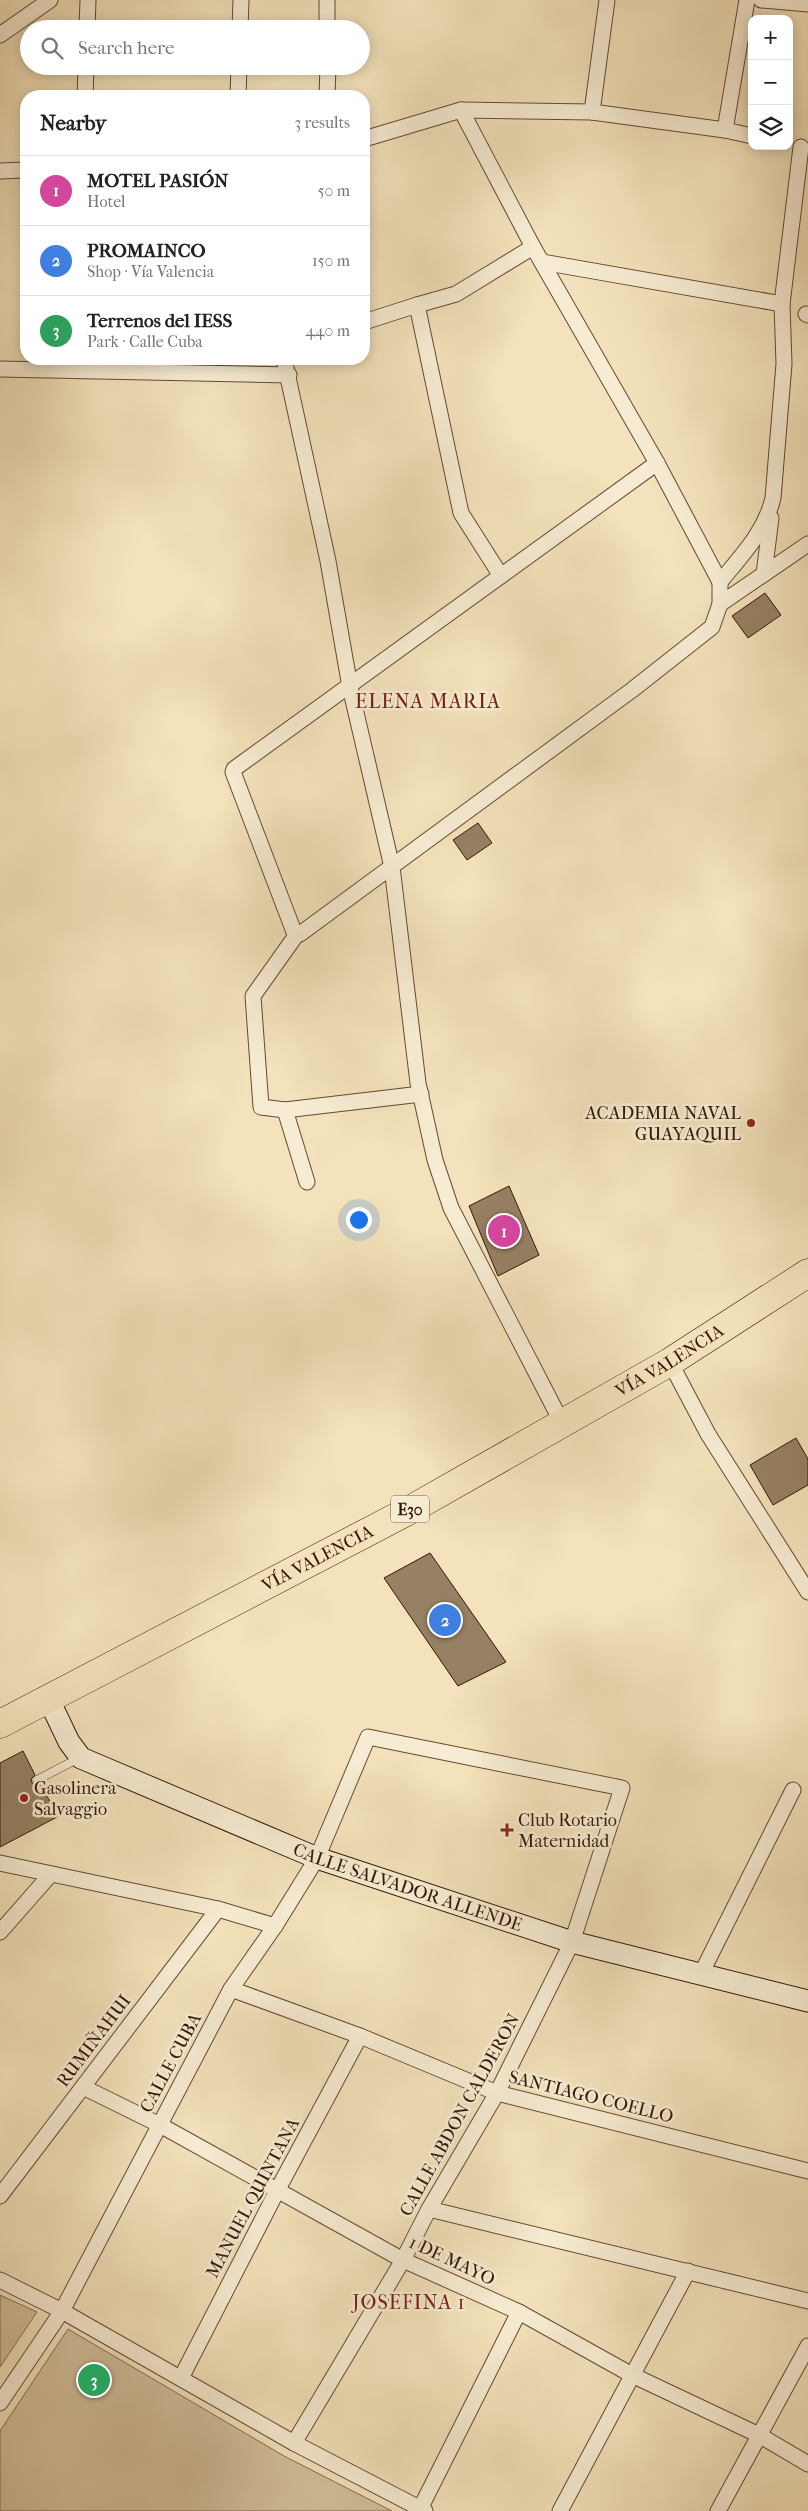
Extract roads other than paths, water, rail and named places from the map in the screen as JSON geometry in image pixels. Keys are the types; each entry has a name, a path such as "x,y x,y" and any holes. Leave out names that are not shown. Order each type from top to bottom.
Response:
{"highway":[{"name":"VÍA VALENCIA","path":"0,1724 49,1700 408,1510 670,1362 808,1273"}],"street":[{"path":"21,20 50,0"},
{"path":"87,20 88,0"},
{"path":"240,20 241,0"},
{"path":"327,0 327,20"},
{"path":"592,112 607,0"},
{"path":"725,130 747,0"},
{"path":"761,0 808,4"},
{"path":"0,35 20,21"},
{"path":"85,90 86,75"},
{"path":"238,90 239,75"},
{"path":"327,90 328,75"},
{"path":"421,1094 285,1110 261,1107 253,996 297,934 300,934 392,867 632,690 712,627 720,604 720,582 657,463 533,247 461,110"},
{"path":"370,137 461,110 592,112 725,130 748,135"},
{"path":"764,574 773,498 784,364 782,304 799,147"},
{"path":"0,171 20,170"},
{"path":"370,320 456,294 533,247"},
{"path":"542,262 782,304"},
{"path":"418,305 461,513 501,576"},
{"path":"0,369 87,365 289,375"},
{"path":"286,365 328,561 350,687 392,867 421,1094 436,1160 451,1208 562,1423"},
{"path":"297,934 294,932 233,772 238,766 350,687 657,463"},
{"path":"720,582 759,534 769,514 773,498"},
{"path":"720,604 808,544"},
{"path":"285,1110 307,1182"},
{"path":"670,1362 708,1434 808,1592"},
{"path":"49,1700 69,1742 81,1758"},
{"name":"CALLE CUBA","path":"0,2403 62,2310 231,1989 275,1926 317,1858 368,1737 622,1788"},
{"name":"CALLE SALVADOR ALLENDE","path":"81,1758 317,1858 572,1942 808,2001"},
{"name":"CALLE ABDON CALDERON","path":"294,2443 403,2260 429,2209 497,2093 572,1942 622,1788"},
{"path":"701,1974 794,1790"},
{"path":"0,1863 218,1909 275,1926"},
{"path":"0,1932 51,1874"},
{"name":"RUMIÑAHUI","path":"0,2196 218,1909"},
{"name":"SANTIAGO COELLO","path":"231,1989 360,2036 497,2093 808,2170"},
{"name":"MANUEL QUINTANA","path":"181,2378 278,2188 360,2036"},
{"name":"1 DE MAYO","path":"83,2087 160,2124 278,2188 403,2260 519,2312 632,2375 759,2435 808,2464"},
{"path":"429,2209 688,2271 808,2302"},
{"path":"560,2511 688,2271"},
{"path":"0,2280 62,2310 294,2443 423,2510 519,2312"},
{"path":"718,2511 808,2346"}],"lane":[{"path":"37,1780 81,1758"}],"place":[{"name":"ACADEMIA NAVAL GUAYAQUIL","path":"751,1123"},
{"name":"MOTEL PASIÓN","path":"504,1231"},
{"name":"PROMAINCO","path":"445,1620"},
{"name":"Gasolinera Salvaggio","path":"24,1798"},
{"name":"Club Rotario Maternidad","path":"507,1830"},
{"name":"Terrenos del IESS","path":"94,2380"}],"district":[{"name":"ELENA MARIA","path":"428,701"},
{"name":"JOSEFINA 1","path":"409,2302"}]}
